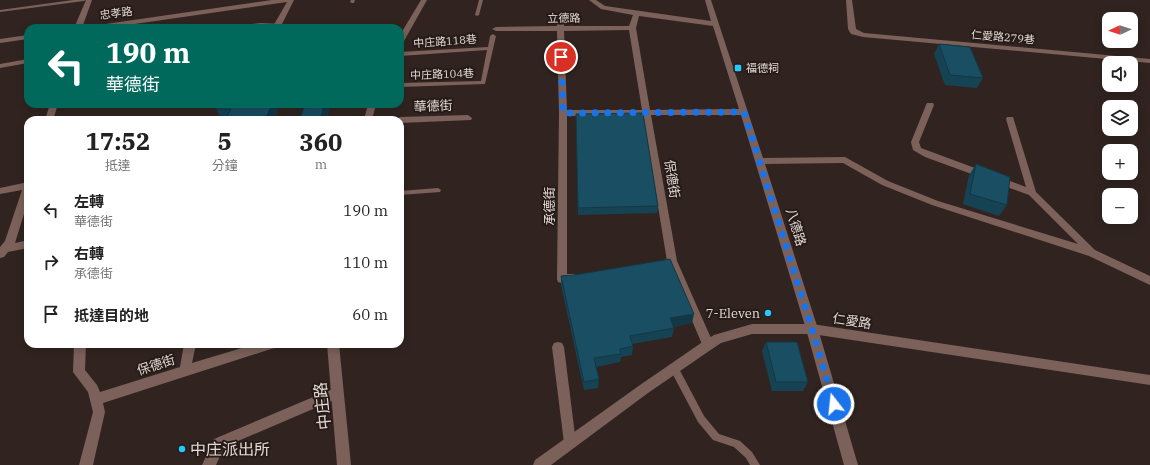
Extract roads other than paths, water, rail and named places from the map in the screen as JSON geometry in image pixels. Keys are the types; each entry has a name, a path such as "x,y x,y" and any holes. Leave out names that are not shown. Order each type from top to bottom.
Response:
{"street":[{"path":"80,24 89,0"},
{"name":"忠孝路","path":"120,24 286,0"},
{"path":"278,24 291,0"},
{"path":"404,31 424,0"},
{"path":"592,0 603,8 715,24"},
{"name":"八德路","path":"708,0 812,329 851,465"},
{"name":"仁愛路279巷","path":"849,0 852,29 854,32 863,35 1150,62"},
{"name":"保德街","path":"637,12 632,28 647,113 668,261 708,345"},
{"name":"立德路","path":"494,33 560,25 632,28"},
{"name":"承德街","path":"560,25 563,113 562,279 577,276"},
{"path":"0,41 24,38"},
{"path":"930,104 915,142 918,150 1032,193 1093,253"},
{"path":"563,113 744,112"},
{"name":"華德街","path":"404,120 468,118"},
{"path":"1010,119 1032,193"},
{"path":"760,161 845,160 885,183 935,203 1093,253 1150,281"},
{"path":"0,191 24,187"},
{"path":"2,251 10,243 24,199"},
{"path":"2,251 24,245"},
{"name":"仁愛路","path":"540,465 708,345 718,339 752,329 812,329 1150,380"},
{"path":"558,347 570,443"},
{"path":"80,348 79,372 93,389 99,412 86,465"},
{"path":"185,370 189,348"},
{"name":"保德街","path":"96,399 258,348"},
{"name":"中庄路","path":"333,348 344,465"},
{"path":"209,465 219,443 337,393"}],"lane":[{"path":"0,11 84,0"},
{"path":"477,15 481,0"},
{"name":"中庄路104巷","path":"404,85 483,83 492,48 494,33"},
{"name":"中庄路118巷","path":"404,54 492,48"},
{"path":"0,66 24,62"},
{"path":"404,193 438,190"},
{"path":"674,368 701,419 716,437 737,444 749,456 754,465"}],"place":[{"name":"福德祠","path":"738,68"},
{"name":"7-Eleven","path":"768,313"},
{"name":"中庄派出所","path":"182,449"}]}
